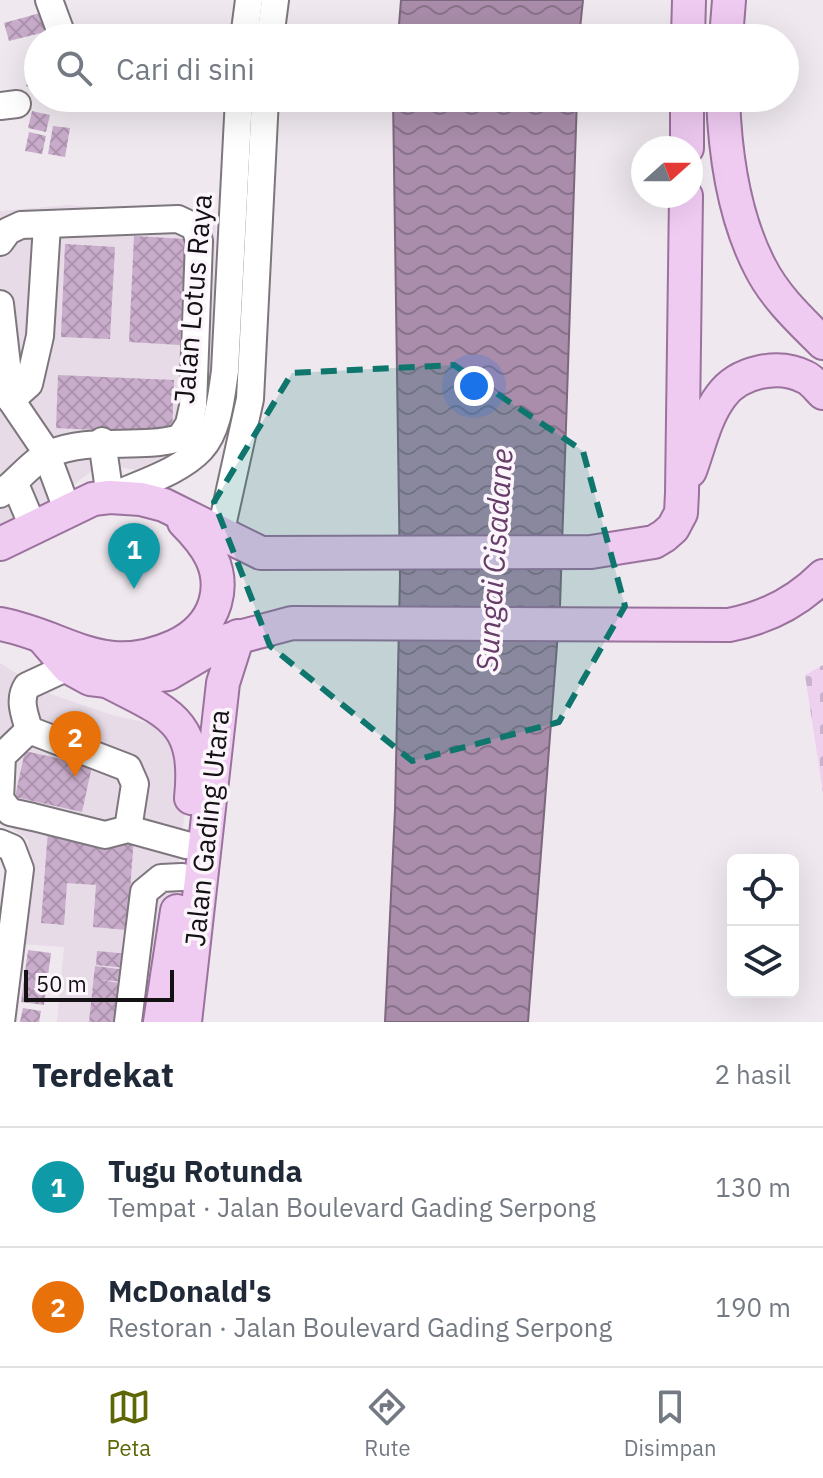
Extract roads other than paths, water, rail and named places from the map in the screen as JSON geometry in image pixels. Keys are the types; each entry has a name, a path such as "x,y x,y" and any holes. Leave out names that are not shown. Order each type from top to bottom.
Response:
{"main road":[{"path":"688,24 689,0"},
{"path":"727,24 729,0"},
{"path":"687,112 687,136"},
{"path":"724,112 725,145 742,219 760,267 784,303 823,343"},
{"path":"0,544 93,499 110,497 141,499 171,509 261,553 591,552 654,542 673,528 681,513 686,208"},
{"path":"682,493 713,410 722,394 738,380 762,371 784,370 807,377 823,393"},
{"path":"0,624 96,656 127,661 162,652 196,634 215,602 217,577 204,542 171,509"},
{"path":"107,681 168,674 231,638 292,623 729,625 751,621 792,603 823,576"},
{"path":"43,638 68,667"},
{"name":"Jalan Gading Utara","path":"185,1022 223,683 231,638"},
{"name":"Jalan Gading Utara","path":"68,667 90,679 107,681 161,708 177,723 190,744 195,765 160,1022"}],"street":[{"path":"49,0 58,24"},
{"path":"246,24 249,0"},
{"path":"272,24 275,0"},
{"name":"Jalan Lotus Raya","path":"110,497 174,466 200,449 218,415 225,371 238,112"},
{"name":"Jalan Lotus Raya","path":"220,535 250,399 264,112"},
{"path":"0,242 12,229 185,220 198,235 193,406 189,424 180,438 163,443 102,441 47,455 7,489 34,529"},
{"path":"11,400 29,384 40,336 47,225"},
{"path":"0,304 11,400 47,455 68,512"},
{"path":"218,415 244,430"},
{"path":"102,441 110,497"},
{"path":"29,730 23,692 27,686 68,667"},
{"path":"29,730 128,768 135,784 128,829"},
{"path":"29,730 2,756 2,805 10,812 105,835 128,829 186,845"},
{"path":"0,843 12,848 20,869 1,1022"},
{"path":"128,1022 144,892 161,878 182,877"},
{"path":"135,963 169,964"}],"water":[{"path":"401,0 583,0 580,24 399,24"},
{"name":"Sungai Cisadane","path":"393,112 577,112 560,606 528,1022 385,1022 395,810 400,577"}],"place":[{"name":"Tugu Rotunda","path":"134,589"},
{"name":"McDonald's","path":"75,777"}]}
